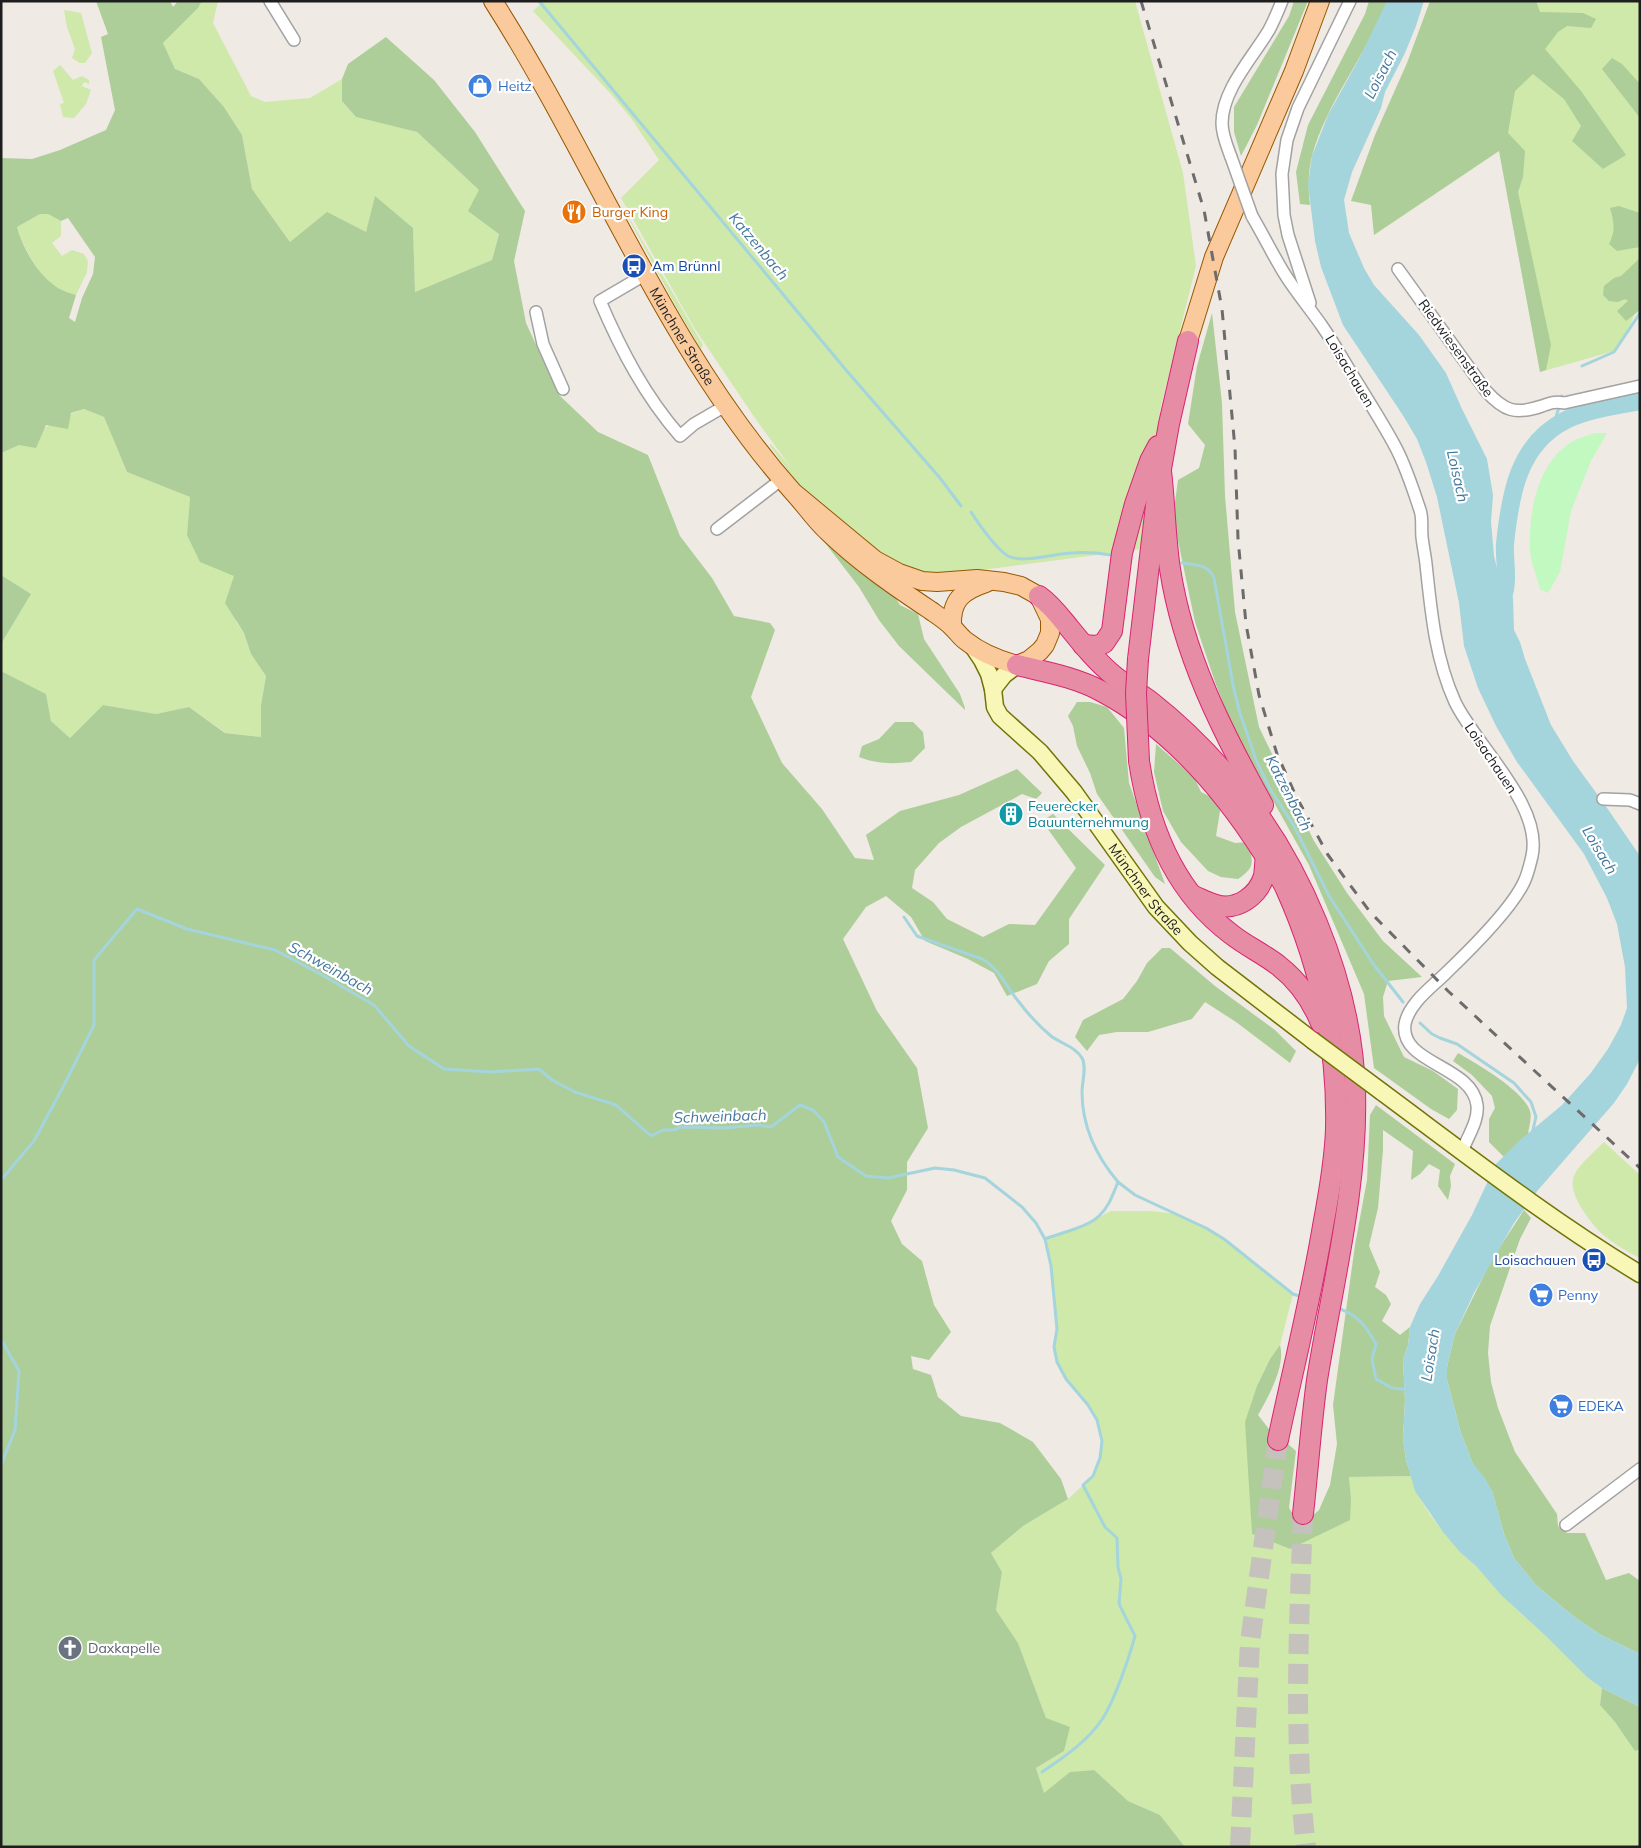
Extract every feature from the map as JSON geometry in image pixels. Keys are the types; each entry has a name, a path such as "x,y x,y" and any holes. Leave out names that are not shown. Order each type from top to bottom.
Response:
{"highway":[{"path":"1188,341 1168,424 1155,505 1138,659 1136,701 1139,761 1145,797 1154,826 1171,865 1192,894 1215,921 1279,966 1294,980 1307,997 1324,1028 1322,1040"},
{"path":"1083,645 1097,646 1104,643 1112,630 1122,553 1128,530 1150,461 1168,424"},
{"path":"1161,471 1170,570 1192,653 1212,707 1276,827 1273,852 1254,894 1239,904 1223,907 1214,905 1192,894"},
{"path":"1039,596 1054,609 1098,662 1153,704 1202,748 1228,776 1256,812 1273,852 1316,971 1322,1040 1335,1074 1336,1131 1333,1167 1314,1273 1278,1440"},
{"path":"1017,666 1074,679 1100,690 1142,718 1190,759 1244,822 1273,852 1300,886 1333,968 1347,1020 1353,1060 1355,1092 1353,1146 1345,1216 1317,1384 1303,1514"}],"main road":[{"name":"Münchner Straße","path":"493,1 549,95 646,274 725,406 787,486 826,530 860,560 894,578"},
{"path":"1188,341 1214,257 1294,71 1320,1"},
{"path":"894,578 936,582 977,579 1013,584 1039,596 1050,619 1050,633 1040,651 1029,660 1017,666 994,658 972,645 894,578"},
{"path":"952,626 954,607 960,597 972,588 991,581"}],"street":[{"path":"270,1 294,40"},
{"name":"Loisachauen","path":"1282,1 1270,29 1251,56 1223,108 1224,141 1252,216 1282,270 1341,355 1398,450 1422,514 1422,535 1434,636 1449,686 1456,704 1468,725 1516,795 1529,818 1533,834 1532,857 1524,882 1509,905 1417,1002 1408,1016 1405,1025 1406,1036 1411,1046 1470,1086 1477,1103 1477,1113 1462,1152"},
{"name":"Loisachauen","path":"1314,314 1288,235 1284,215 1282,174 1287,140 1298,108 1350,1"},
{"name":"Riedwiesenstraße","path":"1398,269 1486,391 1498,404 1510,410 1527,411 1560,402 1640,386"},
{"path":"646,274 600,301 628,362 664,418 680,436 694,424 725,406"},
{"path":"536,312 543,344 563,389"},
{"path":"717,529 787,486"},
{"name":"Münchner Straße","path":"972,645 986,666 993,690 995,707 1000,716 1040,752 1074,792 1156,907 1190,943 1217,967 1322,1040 1382,1092 1538,1209 1640,1274"},
{"path":"993,690 1004,675 1017,666"},
{"path":"1603,799 1630,800 1640,804"},
{"path":"1566,1525 1640,1469"}],"green space":[{"path":"96,1 170,1 173,7 178,1 202,1 198,8 163,43 175,69 199,79 224,107 242,135 252,189 290,242 327,212 366,232 375,196 413,228 415,292 492,260 499,234 468,211 479,190 417,132 356,117 342,101 342,79 348,64 386,37 434,80 475,132 525,211 514,261 526,323 559,395 598,432 648,455 680,536 712,578 734,616 770,623 775,630 751,697 782,763 822,809 855,858 874,860 866,835 900,811 959,795 1017,769 1042,793 1036,799 1022,794 961,827 939,843 915,870 912,888 933,902 947,919 983,937 1009,924 1035,925 1076,868 1042,821 1053,814 1105,865 1069,919 1069,944 1049,961 1037,984 1007,996 994,973 968,959 925,941 911,917 886,896 866,907 843,939 877,1011 917,1068 928,1128 907,1162 907,1190 891,1221 902,1244 922,1261 934,1305 951,1332 929,1360 911,1356 913,1369 931,1375 938,1397 961,1416 1000,1423 1033,1442 1061,1479 1068,1499 1023,1526 991,1553 1002,1572 996,1610 1018,1643 1046,1718 1070,1727 1064,1751 1036,1768 1044,1793 1070,1772 1094,1770 1128,1801 1160,1815 1185,1847 1,1847 1,671 46,694 51,721 70,738 103,705 156,714 189,707 225,733 261,737 261,705 266,676 251,654 244,633 225,603 234,576 200,562 187,535 190,497 127,472 104,417 84,409 71,413 68,429 46,425 36,448 19,445 1,453 1,158 32,159 60,150 106,130 115,110 101,37 108,34","holes":["40,214 48,214 61,221 68,218 95,257 93,274 82,298 75,322 69,318 76,295 58,288 44,276 27,253 17,227"]},
{"path":"202,1 218,1 213,23 251,96 265,102 310,98 342,79 342,101 356,117 417,132 479,190 499,233 492,260 415,292 413,228 375,197 366,232 291,243 252,189 242,135 224,107 199,79 175,70 163,43 198,8"},
{"path":"544,1 1135,1 1183,173 1196,266 1161,406 1154,467 1157,547 935,576 901,569 809,498 803,487 802,489 769,445 771,444 792,469 695,329 621,198 659,160 631,118 611,94 533,11"},
{"path":"1294,1 1308,1 1257,125 1241,156 1234,132 1234,107 1289,16"},
{"path":"1369,1 1387,1 1379,21 1327,116 1312,156 1309,186 1310,205 1300,204 1296,172 1308,125 1365,14"},
{"path":"1430,1 1536,1 1540,12 1583,13 1596,19 1591,28 1567,26 1558,32 1545,49 1581,91 1626,155 1603,169 1572,141 1581,126 1564,99 1533,74 1515,91 1508,133 1525,151 1523,177 1518,192 1551,345 1546,370 1540,372 1499,151 1374,235 1371,205 1351,201 1375,135 1407,63"},
{"path":"1458,1 1640,1 1640,300 1627,333 1614,351 1540,372 1499,150"},
{"path":"64,10 81,13 92,53 85,63 80,63 72,58 75,49 67,27"},
{"path":"1612,58 1622,64 1640,84 1640,118 1602,69"},
{"path":"60,65 73,80 82,76 89,80 89,84 84,82 82,86 91,90 86,104 74,118 63,117 60,104 64,103 53,71"},
{"path":"616,195 703,345 701,349 679,312"},
{"path":"1619,206 1640,213 1640,247 1617,251 1609,244 1614,226 1610,208"},
{"path":"40,214 48,214 61,221 61,236 52,243 62,256 72,250 84,254 88,261 87,272 76,295 60,289 51,283 38,269 24,244 17,227"},
{"path":"1640,258 1640,310 1626,321 1617,311 1628,301 1625,299 1618,302 1609,301 1603,295 1604,286 1614,278 1621,276"},
{"path":"1212,313 1222,403 1225,496 1235,612 1259,727 1314,841 1347,893 1383,941 1422,977 1388,981 1383,997 1384,1016 1404,1057 1433,1071 1458,1089 1457,1110 1449,1119 1431,1109 1374,1068 1364,994 1309,865 1233,729 1195,622 1173,517 1178,480 1199,468 1205,445 1188,424 1197,366"},
{"path":"84,409 104,417 127,472 190,497 187,535 234,576 236,622 244,633 251,654 266,676 261,705 261,737 226,733 189,707 156,714 103,705 70,738 51,721 46,694 1,671 1,644 31,594 1,575 1,453 62,418"},
{"path":"1595,433 1607,433 1591,461 1571,511 1560,572 1548,593 1540,589 1530,551 1531,522 1537,491 1542,477 1559,452 1573,441"},
{"path":"819,535 893,594 900,605 918,614 924,639 960,694 965,710 899,646 879,620 859,587"},
{"path":"1,575 31,594 1,644"},
{"path":"1077,702 1090,702 1107,707 1124,728 1129,783 1165,884 1155,877 1097,794 1090,773 1077,746 1073,726 1068,716"},
{"path":"895,722 913,722 923,732 925,748 911,762 885,763 859,757 862,746 879,739"},
{"path":"1156,744 1194,777 1201,792 1217,800 1220,811 1216,836 1235,843 1248,842 1252,864 1248,871 1238,879 1221,877 1208,871 1181,842 1163,811 1154,772"},
{"path":"1162,948 1170,948 1215,986 1275,1030 1296,1051 1290,1063 1236,1022 1205,1002 1192,1019 1148,1032 1117,1032 1099,1035 1087,1051 1075,1037 1083,1020 1123,999 1137,981 1147,963"},
{"path":"1458,1053 1509,1086 1526,1103 1531,1113 1528,1134 1504,1157 1489,1142 1489,1119 1495,1108 1492,1096 1472,1075 1453,1061"},
{"path":"1376,1105 1455,1164 1450,1176 1451,1186 1448,1200 1438,1186 1440,1170 1429,1164 1411,1180 1413,1151 1383,1130 1378,1208 1369,1246 1380,1272 1375,1287 1386,1295 1391,1304 1382,1321 1400,1335 1410,1327 1408,1345 1403,1360 1405,1400 1403,1439 1406,1460 1411,1476 1349,1477 1351,1498 1350,1520 1290,1549 1252,1534 1245,1422 1257,1386 1270,1359 1280,1345 1281,1353 1278,1372 1258,1415 1269,1429 1269,1443 1288,1444 1296,1451 1289,1508 1297,1520 1310,1518 1319,1510 1330,1485 1337,1444 1333,1405 1355,1245 1367,1180 1370,1115"},
{"path":"1604,1142 1640,1175 1640,1258 1600,1232 1585,1213 1573,1189 1573,1181 1577,1170"},
{"path":"1524,1210 1531,1218 1520,1239 1490,1326 1488,1353 1491,1382 1498,1408 1515,1452 1557,1514 1558,1526 1567,1533 1585,1533 1606,1580 1629,1573 1640,1581 1640,1654 1601,1635 1573,1616 1536,1585 1514,1558 1504,1534 1492,1491 1473,1464 1461,1433 1447,1380 1447,1367 1455,1334 1491,1261"},
{"path":"1111,1211 1150,1211 1178,1214 1224,1239 1293,1294 1280,1345 1270,1359 1257,1386 1251,1498 1252,1534 1290,1549 1315,1536 1351,1498 1349,1477 1411,1476 1422,1502 1438,1525 1510,1603 1602,1688 1600,1705 1635,1750 1640,1749 1640,1847 1185,1847 1160,1815 1128,1801 1093,1770 1070,1772 1044,1794 1036,1768 1064,1751 1046,1718 1018,1643 996,1610 1002,1572 991,1553 1023,1526 1068,1499 1093,1476 1100,1458 1102,1441 1097,1420 1066,1379 1057,1362 1054,1347 1057,1329 1051,1266 1045,1239 1081,1226"},
{"path":"1602,1688 1640,1707 1640,1749 1635,1751 1615,1722 1600,1705"}],"water":[{"name":"Loisach","path":"1387,1 1424,1 1405,53 1385,92 1381,108 1352,172 1344,200 1349,233 1364,268 1374,285 1419,335 1446,373 1487,459 1493,495 1491,522 1494,556 1500,580 1513,598 1514,630 1525,659 1551,725 1573,761 1640,856 1640,1059 1627,1084 1614,1103 1538,1190 1514,1223 1474,1293 1455,1334 1447,1367 1447,1380 1461,1433 1473,1464 1485,1478 1492,1491 1504,1534 1514,1558 1536,1585 1573,1616 1601,1635 1640,1654 1640,1707 1602,1688 1587,1677 1502,1596 1476,1566 1460,1552 1443,1532 1415,1491 1406,1460 1403,1439 1405,1400 1403,1360 1408,1345 1410,1327 1420,1304 1472,1215 1496,1164 1520,1140 1562,1105 1590,1074 1608,1049 1621,1025 1627,1008 1625,967 1617,924 1607,898 1584,854 1517,762 1496,726 1478,688 1464,646 1459,603 1437,497 1426,462 1417,439 1404,417 1343,325 1321,267 1315,241 1308,184 1312,156 1328,115 1360,57"}],"waterway":[{"name":"Katzenbach","path":"539,1 846,370 940,478 961,506"},
{"path":"1582,366 1614,352 1640,313"},
{"path":"1553,428 1562,396"},
{"path":"1498,611 1506,584 1505,544 1510,507 1519,473 1527,457 1550,430 1566,420 1593,410 1640,401"},
{"name":"Katzenbach","path":"971,512 999,548 1008,556 1014,558 1030,559 1065,553 1111,555"},
{"name":"Katzenbach","path":"1182,563 1205,568 1214,578 1234,690 1240,713 1256,760 1269,787 1294,826 1329,896 1374,965 1403,1002"},
{"name":"Schweinbach","path":"1,1180 34,1141 94,1025 94,960 137,909 187,929 275,950 374,1005 409,1046 444,1069 490,1072 539,1069 552,1080 575,1092 616,1105 651,1136 663,1130 674,1130 681,1127 724,1128 757,1125 771,1127 800,1105 813,1110 824,1122 838,1157 866,1176 888,1178 935,1168 954,1170 985,1178 1022,1207 1036,1223 1045,1239"},
{"path":"904,917 917,936 982,959 988,963 1038,1024 1051,1036 1079,1054 1084,1066 1082,1092 1088,1129 1103,1162 1118,1182"},
{"name":"Katzenbach","path":"1420,1023 1432,1034 1457,1044 1514,1083 1531,1102 1536,1117 1532,1134"},
{"path":"1042,1772 1083,1741 1103,1718 1117,1690 1135,1636 1119,1604 1121,1579 1118,1567 1117,1538 1105,1527 1083,1485 1093,1476 1100,1458 1102,1441 1097,1420 1088,1405 1066,1379 1057,1362 1054,1347 1057,1329 1051,1266 1045,1239 1081,1227 1094,1220 1108,1204 1118,1182 1135,1195 1206,1228 1224,1239 1293,1294 1302,1297"},
{"path":"1337,1308 1355,1317 1376,1344 1372,1359 1376,1379 1392,1388 1409,1390"},
{"name":"Schweinbach","path":"1,1339 19,1371 15,1430 1,1465"}],"tunnel":[{"path":"1240,1847 1250,1642 1278,1440"},
{"path":"1303,1514 1298,1722 1299,1764 1306,1847"}],"railway":[{"path":"1141,1 1204,210 1222,309 1235,448 1238,539 1246,624 1259,695 1277,754 1296,796 1328,855 1370,912 1448,991 1640,1168"}],"place":[{"name":"Heitz","path":"480,86"},
{"name":"Burger King","path":"574,212"},
{"name":"Am Brünnl","path":"634,266"},
{"name":"Feuerecker Bauunternehmung","path":"1011,814"},
{"name":"Loisachauen","path":"1594,1260"},
{"name":"Penny","path":"1541,1295"},
{"name":"EDEKA","path":"1561,1406"},
{"name":"Daxkapelle","path":"70,1648"}]}
